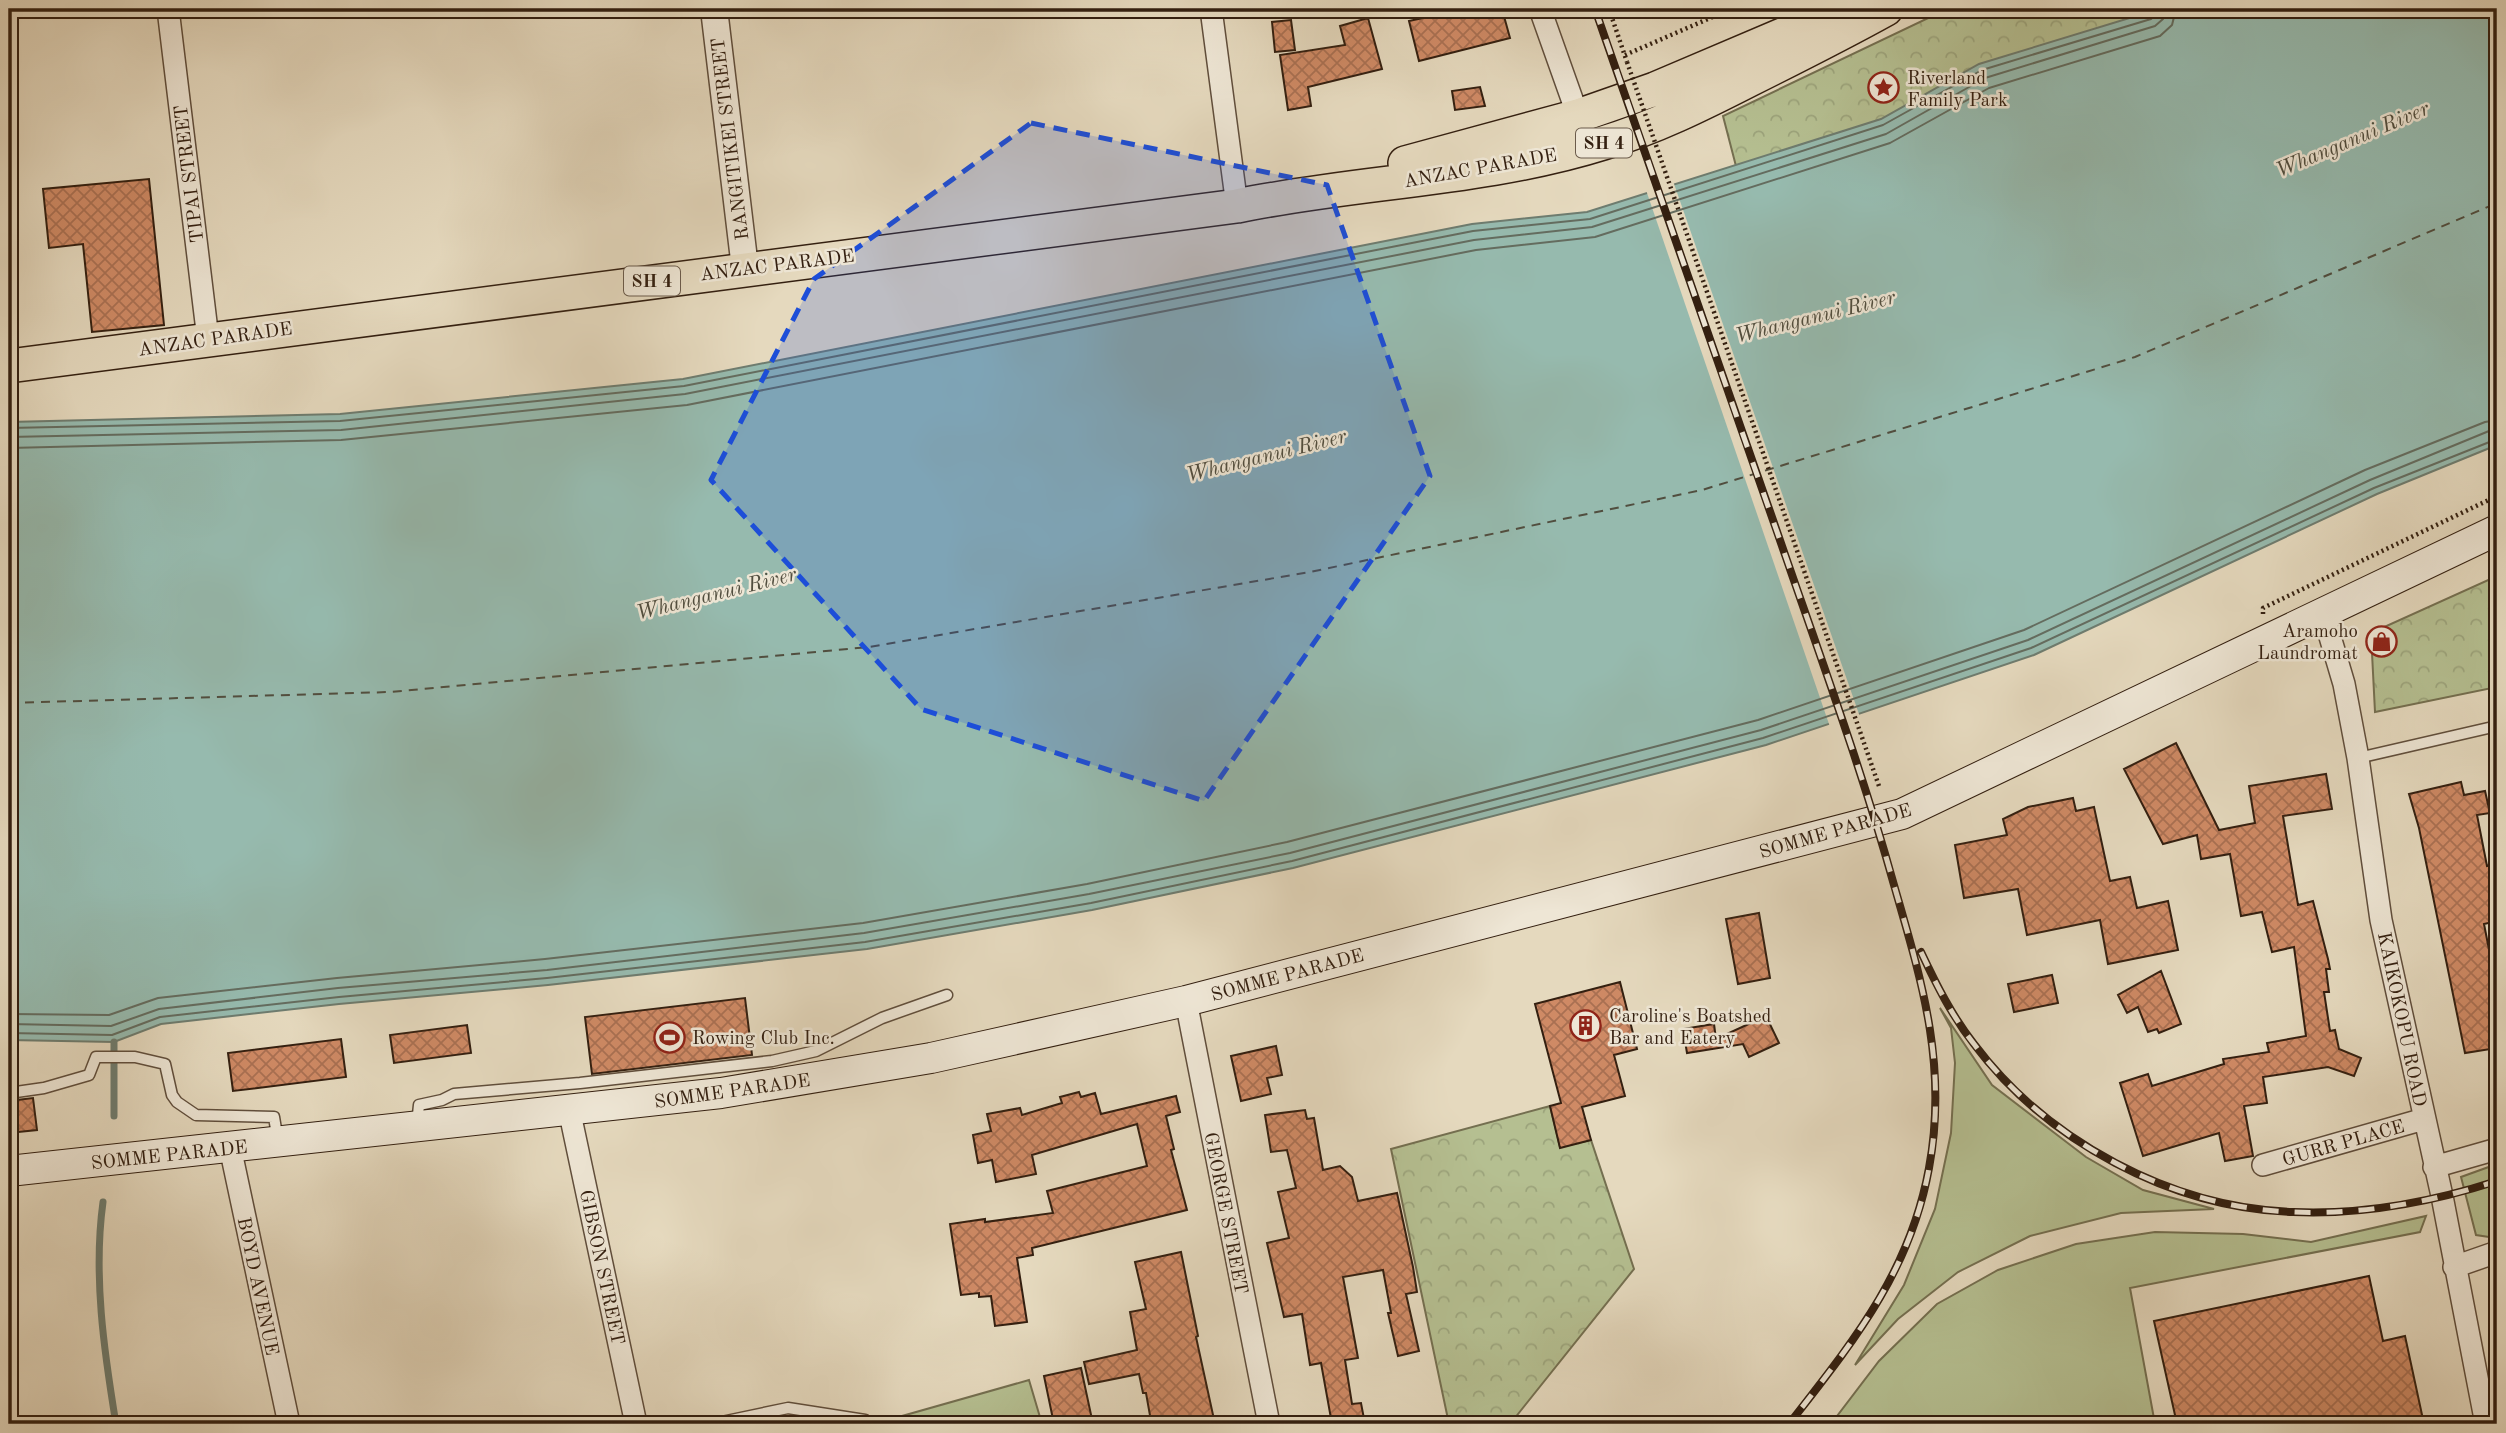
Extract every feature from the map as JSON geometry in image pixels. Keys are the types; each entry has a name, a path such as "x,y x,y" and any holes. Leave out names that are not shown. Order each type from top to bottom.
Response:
{"main road":[{"name":"ANZAC PARADE","path":"1295,194 1422,179 1545,158 1605,143 1686,112 1886,9"},
{"name":"ANZAC PARADE","path":"9,366 1237,206 1295,194 1578,116 1655,89 1838,10"},
{"name":"SOMME PARADE","path":"9,1171 721,1093 931,1058 1186,1001 1902,814 2497,530"}],"street":[{"name":"TIPAI STREET","path":"168,9 208,339"},
{"name":"RANGITIKEI STREET","path":"714,9 745,268"},
{"path":"1212,9 1237,206"},
{"path":"1540,9 1578,116"},
{"name":"KAIKOKOPU ROAD","path":"2323,613 2338,659 2358,758 2381,920 2442,1196 2486,1424"},
{"name":"GEORGE STREET","path":"1186,1001 1269,1424"},
{"name":"GIBSON STREET","path":"569,1109 636,1424"},
{"name":"GURR PLACE","path":"2263,1166 2424,1119"},
{"name":"BOYD AVENUE","path":"230,1147 289,1424"},
{"path":"2434,1167 2497,1149"},
{"path":"2454,1267 2497,1252"}],"lane":[{"path":"2358,758 2497,726"},
{"path":"417,1127 419,1105 442,1100 454,1094 772,1061 816,1051 883,1018 947,995"},
{"path":"9,1093 44,1088 89,1075 96,1057 135,1057 165,1064 172,1095 177,1102 196,1115 274,1117 278,1141"},
{"path":"712,1424 788,1408 865,1420"}],"path":[{"path":"1609,9 1880,789"},
{"path":"1625,55 1731,9"},
{"path":"2263,608 2497,496"}],"highlighted area":[{"path":"1031,123 1327,185 1430,476 1204,801 921,709 711,480 814,279"}],"green space":[{"name":"Riverland Family Park","path":"1947,9 2204,9 1737,170 1723,116"},
{"path":"2497,576 2497,687 2375,712 2372,653 2382,628"},
{"path":"1940,1008 1992,1085 2086,1157 2143,1190 2214,1209 2121,1213 2030,1236 1958,1272 1898,1319 1855,1365 1904,1285 1935,1209 1951,1133 1955,1063 1951,1028"},
{"path":"1550,1106 1560,1147 1591,1140 1634,1269 1510,1424 1449,1424 1391,1149"},
{"path":"2497,1164 2497,1234 2489,1237 2476,1235 2461,1177"},
{"path":"2426,1216 2420,1232 2130,1288 2155,1424 1927,1424 1926,1420 1920,1424 1831,1424 1879,1361 1937,1304 1998,1270 2076,1244 2155,1232 2243,1234 2311,1242"},
{"path":"1029,1380 1042,1424 897,1424 895,1418"}],"water":[{"name":"Whanganui River","path":"2159,9 2497,9 2497,445 2377,494 2034,655 1766,745 1293,868 1092,910 867,949 548,985 161,1024 114,1042 9,1040 9,422 340,414 683,379 1472,224 1587,212 1881,119 1979,64"}],"pier":[{"path":"1673,181 1860,717 1830,727 1646,190"}],"building":[{"path":"1464,9 1502,9 1510,38 1419,61 1409,21"},
{"path":"1368,18 1382,69 1308,87 1311,106 1288,110 1280,55 1345,45 1340,26"},
{"path":"1291,20 1295,50 1275,52 1272,22"},
{"path":"1480,87 1485,106 1455,110 1452,91"},
{"path":"149,179 164,325 92,332 83,244 49,248 43,189"},
{"path":"2176,743 2219,830 2255,823 2249,786 2326,774 2332,809 2283,816 2298,905 2313,901 2328,959 2330,969 2326,969 2329,992 2324,992 2330,1031 2335,1030 2339,1049 2361,1058 2354,1076 2328,1067 2263,1077 2267,1103 2244,1106 2253,1156 2225,1161 2219,1133 2143,1156 2120,1083 2148,1074 2152,1086 2224,1064 2223,1059 2269,1052 2267,1043 2306,1036 2294,947 2272,952 2262,912 2241,916 2230,854 2201,859 2197,835 2163,844 2124,769"},
{"path":"2461,782 2464,795 2485,791 2490,813 2477,815 2487,866 2497,864 2497,921 2484,924 2493,970 2497,970 2497,1048 2465,1053 2419,828 2409,794"},
{"path":"2073,798 2076,811 2094,807 2110,881 2130,877 2137,908 2168,901 2178,950 2108,964 2100,920 2027,935 2018,889 1964,898 1955,845 2007,835 2003,819 2028,807"},
{"path":"1759,913 1770,978 1738,984 1726,919"},
{"path":"2161,971 2181,1024 2159,1033 2157,1029 2148,1032 2138,1007 2127,1013 2118,995"},
{"path":"2052,975 2058,1003 2014,1012 2008,984"},
{"name":"Caroline's Boatshed Bar and Eatery","path":"1620,982 1637,1049 1614,1055 1625,1096 1582,1107 1591,1140 1560,1148 1550,1106 1561,1103 1535,1004"},
{"name":"Rowing Club Inc.","path":"745,998 752,1055 592,1074 585,1017"},
{"path":"1766,1016 1779,1043 1749,1057 1743,1044 1687,1053 1683,1029 1714,1024 1716,1039"},
{"path":"467,1025 471,1053 394,1063 390,1035"},
{"path":"341,1039 346,1077 233,1091 228,1053"},
{"path":"1276,1046 1282,1075 1267,1078 1271,1094 1241,1101 1231,1056"},
{"path":"1079,1092 1081,1097 1095,1093 1101,1114 1176,1096 1180,1112 1166,1116 1174,1149 1171,1150 1187,1210 1032,1248 1033,1255 1017,1258 1027,1322 995,1326 991,1296 979,1297 979,1293 961,1295 950,1224 1053,1213 1047,1191 1147,1166 1137,1124 1032,1155 1036,1174 996,1182 992,1160 978,1163 973,1135 991,1131 987,1114 1020,1108 1022,1115 1062,1103 1060,1097"},
{"path":"33,1098 37,1130 9,1133 9,1101"},
{"path":"1305,1110 1307,1119 1314,1118 1323,1170 1340,1166 1352,1177 1358,1201 1397,1193 1413,1267 1417,1292 1406,1294 1419,1351 1398,1356 1388,1313 1391,1313 1383,1270 1343,1277 1358,1358 1345,1360 1352,1404 1361,1403 1365,1424 1332,1424 1321,1363 1310,1365 1302,1314 1284,1317 1267,1243 1289,1238 1278,1192 1296,1188 1287,1150 1271,1152 1265,1115"},
{"path":"1181,1252 1215,1424 1171,1424 1170,1418 1151,1421 1139,1374 1089,1384 1084,1362 1137,1350 1130,1312 1146,1309 1135,1262"},
{"path":"2369,1276 2383,1341 2405,1336 2424,1424 2233,1424 2232,1417 2199,1424 2177,1424 2154,1321"},
{"path":"1081,1368 1093,1424 1054,1424 1044,1376"}],"waterway":[{"path":"114,1042 114,1116"},
{"path":"103,1202 100,1285 104,1341 116,1424"}],"ferry route":[{"path":"9,703 390,692 869,647 1310,572 1702,490 2135,357 2497,203"}],"railway":[{"path":"1595,9 1855,757 1904,921 1922,990 1934,1059 1934,1131 1929,1168 1908,1241 1893,1274 1856,1335 1789,1424"},
{"path":"1921,952 1959,1022 2004,1079 2037,1111 2075,1139 2115,1163 2158,1183 2202,1198 2247,1208 2319,1212 2396,1206 2497,1181"}],"place":[{"name":"Riverland Family Park","path":"1884,88"},
{"name":"Aramoho Laundromat","path":"2381,641"},
{"name":"Caroline's Boatshed Bar and Eatery","path":"1586,1026"},
{"name":"Rowing Club Inc.","path":"669,1037"}]}
